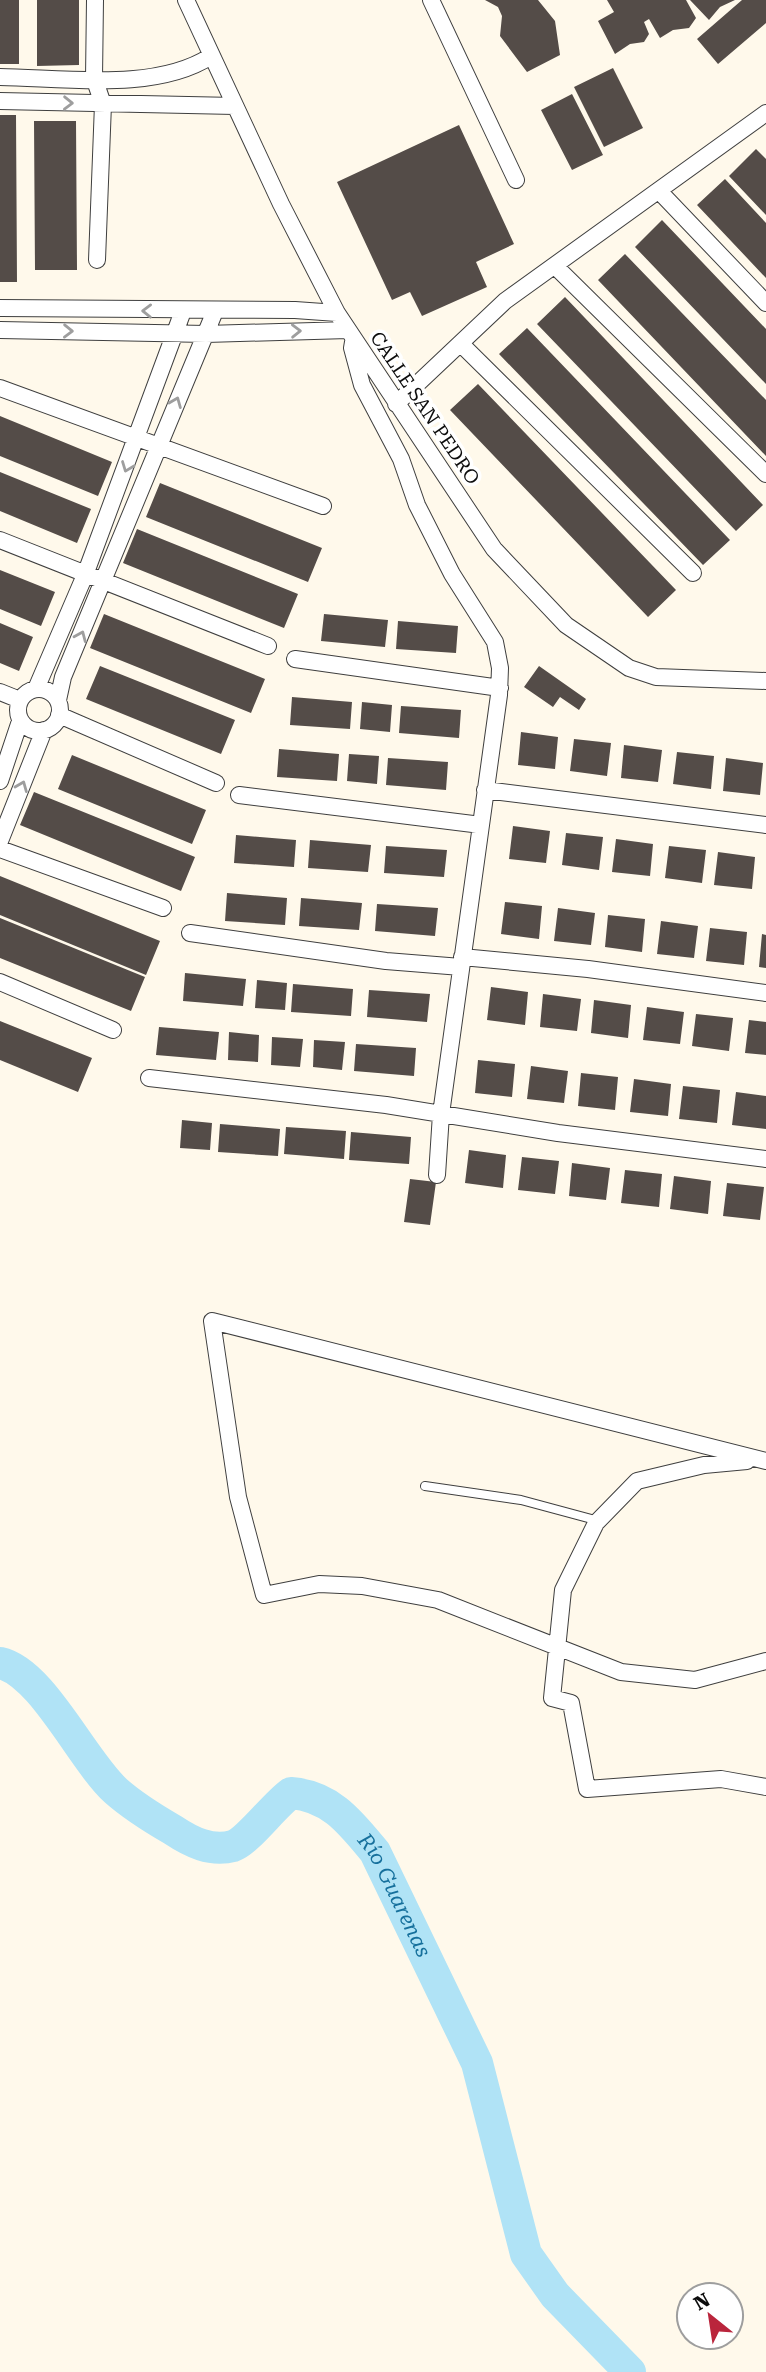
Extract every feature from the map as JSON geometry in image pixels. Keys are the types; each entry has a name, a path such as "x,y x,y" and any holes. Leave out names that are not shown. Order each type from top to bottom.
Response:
{"street":[{"path":"95,0 94,78 103,104 97,260"},
{"name":"CALLE SAN PEDRO","path":"186,0 281,204 337,313 494,549 566,625 629,668 656,677 766,681"},
{"path":"431,0 516,180"},
{"path":"0,77 142,80 186,70 211,56"},
{"path":"0,101 235,106"},
{"path":"396,404 505,301 763,120"},
{"path":"659,191 766,303"},
{"path":"555,266 766,474"},
{"path":"0,308 337,313"},
{"path":"20,700 36,689 85,575 139,437 183,311"},
{"path":"20,721 31,729 44,730 54,725 63,677 215,311"},
{"path":"0,330 351,335 362,385 401,459 417,505 452,574 495,642 500,688 441,1114 437,1175"},
{"path":"461,344 693,573"},
{"path":"0,388 323,506"},
{"path":"0,540 268,646"},
{"path":"295,659 500,688"},
{"path":"36,689 48,691 58,707 215,783"},
{"path":"0,692 20,700"},
{"path":"0,781 20,721 20,700"},
{"path":"0,841 44,730"},
{"path":"485,790 766,825"},
{"path":"239,795 481,825"},
{"path":"0,849 163,908"},
{"path":"190,933 386,961 462,962 588,970 766,993"},
{"path":"0,982 113,1030"},
{"path":"149,1077 766,1159"},
{"path":"763,1460 212,1321 238,1497 264,1595 319,1584 374,1588 438,1600 621,1672 695,1680 766,1661"},
{"path":"763,1460 704,1465 637,1481 598,1521 563,1590 552,1698 571,1703 587,1790 721,1779 766,1787"}],"lane":[{"path":"425,1486 522,1500 598,1521"}],"building":[{"path":"0,0 19,0 19,64 0,64"},
{"path":"37,0 79,0 79,65 37,66"},
{"path":"485,0 538,0 555,21 560,55 527,72 500,36 502,16 498,7"},
{"path":"607,0 686,0 696,18 689,28 673,30 660,38 649,19 644,22 649,34 644,42 630,44 615,54 598,21 614,12"},
{"path":"690,0 735,0 720,7 709,20"},
{"path":"742,0 766,0 766,23 718,64 697,39"},
{"path":"613,68 643,128 604,147 574,87"},
{"path":"572,94 603,155 572,170 541,110"},
{"path":"0,115 16,115 17,282 0,282"},
{"path":"34,121 76,121 77,270 35,270"},
{"path":"459,125 514,244 476,262 487,287 422,316 410,292 392,300 337,182"},
{"path":"756,149 766,159 766,215 729,176"},
{"path":"725,179 766,223 766,278 697,205"},
{"path":"662,220 766,329 766,384 635,247"},
{"path":"625,254 766,400 766,456 598,280"},
{"path":"565,297 763,505 736,531 537,324"},
{"path":"527,328 730,540 703,565 499,354"},
{"path":"478,384 676,590 648,617 450,410"},
{"path":"0,416 112,462 98,496 0,456"},
{"path":"0,472 91,509 77,543 0,511"},
{"path":"160,483 322,548 308,582 146,517"},
{"path":"137,529 298,594 284,628 123,563"},
{"path":"0,570 55,592 41,626 0,609"},
{"path":"104,614 265,679 251,713 90,648"},
{"path":"324,614 388,620 385,647 321,641"},
{"path":"398,621 458,626 456,653 396,649"},
{"path":"0,623 33,637 19,671 0,663"},
{"path":"100,666 235,720 221,754 86,699"},
{"path":"539,666 586,699 579,710 560,697 553,707 524,687"},
{"path":"292,697 352,702 350,729 290,725"},
{"path":"362,702 392,705 390,732 360,729"},
{"path":"401,706 461,710 459,738 399,733"},
{"path":"521,732 558,737 555,769 518,765"},
{"path":"574,739 611,743 607,776 570,771"},
{"path":"624,745 662,750 658,782 621,778"},
{"path":"279,749 339,754 337,781 277,777"},
{"path":"677,752 714,756 711,789 673,784"},
{"path":"349,754 379,756 377,784 347,781"},
{"path":"72,755 206,810 192,844 58,789"},
{"path":"388,758 448,762 446,790 386,785"},
{"path":"726,758 763,763 760,795 723,791"},
{"path":"34,792 195,857 181,891 20,825"},
{"path":"513,826 550,831 546,863 509,859"},
{"path":"566,833 603,837 599,870 562,865"},
{"path":"236,835 296,840 294,867 234,863"},
{"path":"616,839 653,844 650,876 612,872"},
{"path":"310,840 371,845 368,872 308,868"},
{"path":"386,846 447,850 444,877 384,873"},
{"path":"669,846 706,850 702,883 665,878"},
{"path":"718,852 755,857 752,889 714,885"},
{"path":"0,876 160,941 146,975 0,915"},
{"path":"227,893 287,898 285,925 225,921"},
{"path":"301,898 362,903 359,930 299,926"},
{"path":"505,902 542,906 539,939 501,934"},
{"path":"377,904 438,908 435,936 375,931"},
{"path":"558,908 595,913 591,945 554,941"},
{"path":"608,915 645,919 642,952 605,947"},
{"path":"0,918 145,977 131,1011 0,958"},
{"path":"661,921 698,926 694,958 657,954"},
{"path":"710,928 747,932 744,965 706,961"},
{"path":"762,934 766,935 766,968 759,967"},
{"path":"185,973 246,979 243,1006 183,1001"},
{"path":"257,980 287,983 285,1010 255,1008"},
{"path":"293,984 353,989 351,1016 291,1012"},
{"path":"491,987 528,992 525,1025 487,1020"},
{"path":"369,990 430,994 427,1022 367,1017"},
{"path":"543,994 581,999 577,1031 540,1027"},
{"path":"594,1000 631,1005 628,1038 591,1033"},
{"path":"647,1007 684,1012 680,1044 643,1040"},
{"path":"696,1014 733,1018 729,1051 692,1046"},
{"path":"749,1020 766,1022 766,1055 745,1053"},
{"path":"0,1021 92,1058 78,1092 0,1060"},
{"path":"159,1027 219,1032 216,1060 156,1055"},
{"path":"229,1032 259,1035 258,1062 228,1060"},
{"path":"272,1037 303,1039 300,1067 271,1065"},
{"path":"314,1040 345,1042 342,1070 313,1067"},
{"path":"356,1044 416,1048 414,1076 354,1071"},
{"path":"478,1060 515,1064 512,1097 475,1093"},
{"path":"531,1066 568,1071 564,1103 527,1099"},
{"path":"581,1073 618,1077 615,1110 578,1106"},
{"path":"634,1079 671,1084 668,1116 630,1112"},
{"path":"683,1086 720,1090 717,1123 679,1119"},
{"path":"736,1092 766,1096 766,1129 732,1125"},
{"path":"182,1120 212,1123 210,1150 180,1148"},
{"path":"220,1124 280,1129 278,1156 218,1152"},
{"path":"286,1127 346,1131 344,1159 284,1154"},
{"path":"351,1132 411,1137 409,1164 349,1160"},
{"path":"469,1150 506,1155 503,1188 465,1183"},
{"path":"522,1157 559,1161 555,1194 518,1190"},
{"path":"572,1163 610,1168 606,1200 569,1196"},
{"path":"625,1170 662,1174 659,1207 621,1203"},
{"path":"674,1176 711,1181 708,1214 670,1209"},
{"path":"410,1179 436,1182 430,1225 404,1222"},
{"path":"727,1183 764,1187 760,1220 723,1216"}],"waterway":[{"name":"Río Guarenas","path":"0,1663 16,1670 31,1682 116,1791 144,1812 194,1842 217,1848 239,1843 291,1793 318,1799 329,1805 357,1831 375,1852 477,2063 526,2254 555,2295 630,2372"}]}
